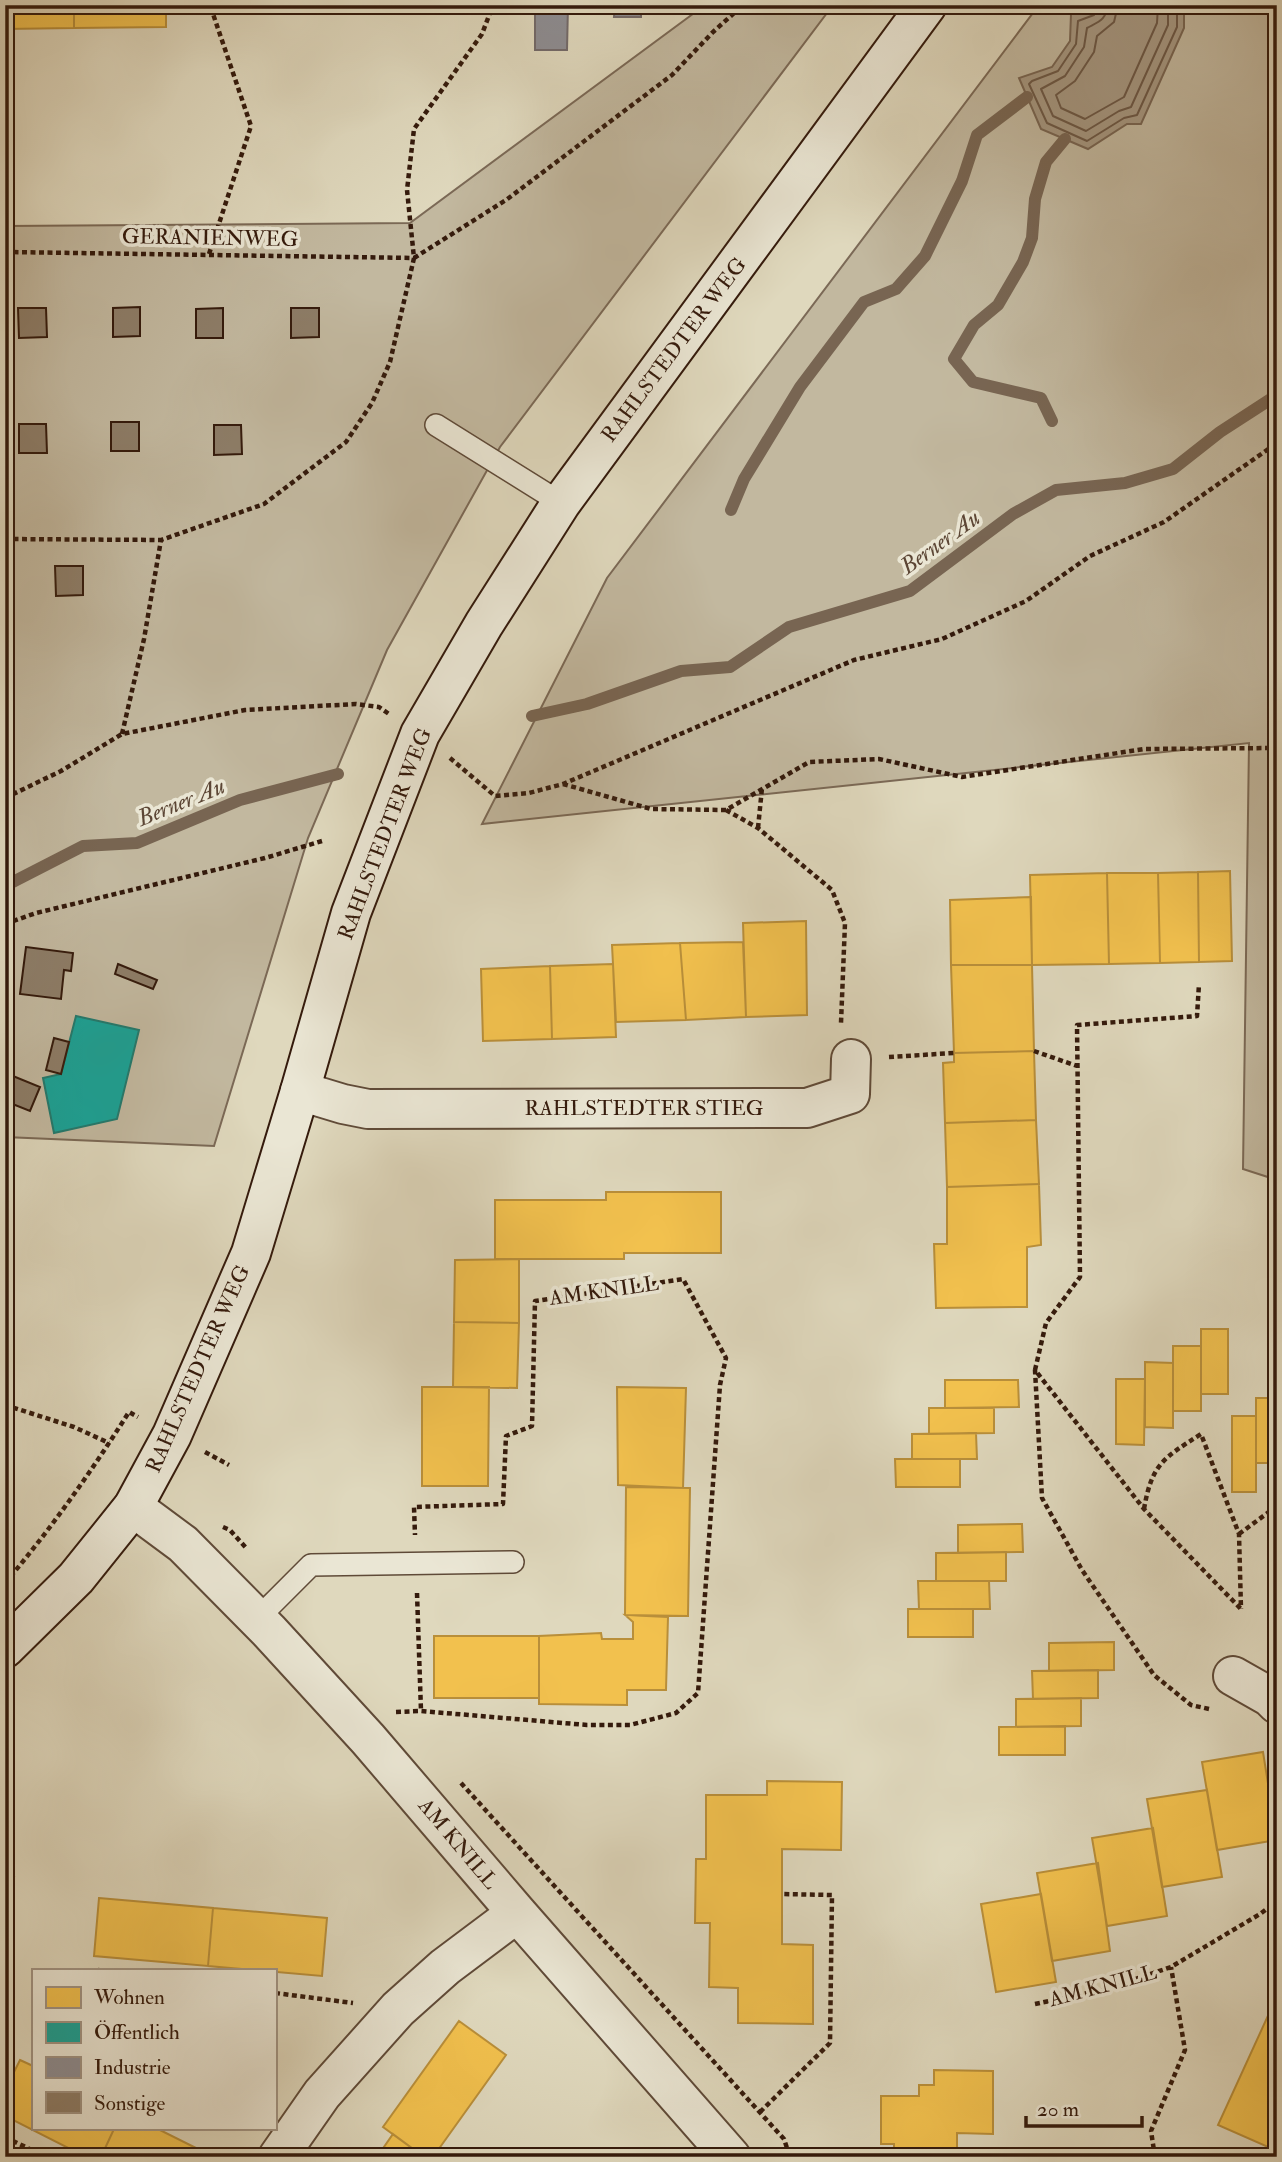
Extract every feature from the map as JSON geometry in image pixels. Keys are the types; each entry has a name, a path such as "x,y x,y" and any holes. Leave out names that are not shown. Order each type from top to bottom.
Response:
{"main road":[{"name":"RAHLSTEDTER WEG","path":"5,1648 76,1578 133,1507 172,1435 251,1253 351,913 420,734 484,624 561,503 927,5"},
{"name":"RAHLSTEDTER STIEG","path":"300,1091 368,1109 807,1108 850,1094 852,1059"},
{"name":"AM KNILL","path":"133,1507 183,1544 368,1739 732,2157"},
{"path":"1233,1676 1270,1697 1277,1704"},
{"path":"278,2157 322,2094 398,2009 446,1967 517,1913"}],"lane":[{"path":"436,425 561,503"},
{"path":"257,1619 311,1565 513,1562"}],"path":[{"path":"209,254 251,126 210,5"},
{"path":"5,539 161,540 264,504 346,442 372,403 390,362 414,258 407,190 414,129 482,34 493,5"},
{"path":"414,258 506,200 672,75 743,5"},
{"name":"GERANIENWEG","path":"5,252 414,258"},
{"path":"5,798 61,771 122,734 245,710 356,704 379,707 420,734 495,796 529,793 563,784 854,660 942,639 1026,601 1090,556 1164,522 1277,443"},
{"path":"122,734 144,639 161,540"},
{"path":"726,810 809,762 879,759 962,777 1144,749 1277,748"},
{"path":"563,784 651,809 726,810 758,828 832,890 845,923 841,1022 852,1059 954,1053"},
{"path":"758,828 762,788"},
{"path":"5,924 323,841"},
{"path":"1191,1705 1154,1675 1082,1570 1042,1498 1035,1370 1046,1323 1080,1277 1077,1025 1197,1016 1199,984"},
{"path":"1034,1051 1077,1066"},
{"name":"AM KNILL","path":"396,1712 421,1711 587,1725 630,1725 676,1713 698,1693 720,1385 726,1358 683,1279 535,1301 532,1426 506,1436 503,1504 414,1507 421,1711"},
{"path":"1035,1370 1144,1509 1241,1609 1239,1534 1201,1434 1166,1457 1148,1483 1144,1509"},
{"path":"5,1405 74,1427 109,1443"},
{"path":"5,1583 33,1550 129,1412"},
{"path":"1239,1534 1277,1506"},
{"path":"220,1525 230,1530 286,1591"},
{"path":"387,1702 406,1722"},
{"path":"453,1773 784,2139 790,2157"},
{"path":"760,2112 830,2043 832,1895 782,1894"},
{"name":"AM KNILL","path":"1035,2004 1106,1989 1171,1967 1260,1914 1277,1900"},
{"name":"AM KNILL","path":"1155,2157 1151,2131 1185,2050 1171,1967"},
{"path":"276,1993 357,2004"},
{"path":"5,2137 46,2157"}],"shaded area":[{"path":"705,5 833,5 500,447 387,650 308,838 214,1146 5,1137 5,226 410,223"},
{"path":"1039,5 1277,5 1277,1180 1243,1169 1249,743 482,824 607,578"}],"water":[{"path":"1094,5 1184,5 1184,28 1141,124 1127,124 1088,149 1041,129 1019,78 1052,67 1070,41 1071,14 1090,10"}],"building: Wohnen":[{"path":"5,5 74,5 74,28 5,29"},
{"path":"74,5 166,5 166,27 74,28"},
{"path":"1230,871 1232,961 1199,962 1198,872"},
{"path":"1198,872 1199,962 1160,963 1158,873"},
{"path":"1107,873 1158,873 1160,963 1109,964"},
{"path":"1107,873 1109,964 1032,965 1030,875"},
{"path":"1031,897 1032,965 951,965 950,900"},
{"path":"806,921 807,1015 746,1017 743,923"},
{"path":"743,942 746,1017 686,1020 680,943"},
{"path":"680,943 686,1020 616,1022 612,945"},
{"path":"613,964 616,1037 552,1039 550,966"},
{"path":"951,965 1032,965 1034,1051 954,1053"},
{"path":"550,966 552,1039 483,1041 481,969"},
{"path":"1034,1051 1036,1120 945,1123 943,1063 954,1062 954,1053"},
{"path":"1036,1120 1039,1184 947,1187 945,1123"},
{"path":"1039,1184 1041,1245 1027,1247 1027,1307 936,1308 934,1244 947,1244 947,1187"},
{"path":"606,1192 721,1192 721,1253 624,1253 624,1259 495,1259 495,1200 606,1200"},
{"path":"519,1259 519,1323 454,1322 455,1260"},
{"path":"454,1322 519,1323 517,1388 453,1387"},
{"path":"1201,1329 1228,1329 1228,1394 1201,1394"},
{"path":"1173,1346 1201,1346 1201,1411 1173,1411"},
{"path":"1145,1362 1173,1363 1173,1428 1145,1427"},
{"path":"1116,1379 1145,1379 1144,1445 1116,1444"},
{"path":"945,1380 1018,1380 1019,1407 945,1408"},
{"path":"422,1387 489,1387 488,1486 422,1486"},
{"path":"617,1387 686,1388 683,1488 618,1485"},
{"path":"1256,1398 1277,1398 1277,1463 1256,1463"},
{"path":"929,1408 994,1408 994,1433 929,1434"},
{"path":"1232,1416 1256,1416 1256,1492 1232,1492"},
{"path":"976,1433 977,1459 912,1459 912,1434"},
{"path":"895,1459 960,1459 960,1487 896,1487"},
{"path":"626,1487 690,1488 688,1616 625,1615"},
{"path":"1022,1524 1023,1552 958,1553 958,1525"},
{"path":"1006,1552 1006,1581 936,1581 936,1553"},
{"path":"918,1581 989,1581 990,1609 919,1609"},
{"path":"908,1609 973,1609 973,1637 908,1637"},
{"path":"625,1615 668,1617 666,1690 627,1690 627,1705 539,1704 539,1636 601,1633 602,1639 633,1639 633,1622"},
{"path":"434,1636 539,1636 539,1698 434,1698"},
{"path":"1114,1642 1114,1670 1049,1671 1049,1643"},
{"path":"1098,1670 1098,1698 1033,1699 1032,1671"},
{"path":"1081,1698 1081,1726 1016,1727 1016,1699"},
{"path":"1065,1726 1065,1755 999,1755 999,1727"},
{"path":"1263,1752 1277,1840 1217,1850 1202,1762"},
{"path":"767,1781 842,1782 841,1850 782,1849 782,1944 813,1945 813,2024 738,2023 738,1988 709,1987 710,1923 695,1923 696,1859 706,1859 706,1795 767,1795"},
{"path":"1207,1790 1222,1877 1162,1887 1147,1799"},
{"path":"1153,1828 1167,1916 1107,1926 1092,1838"},
{"path":"1098,1863 1110,1951 1052,1961 1037,1873"},
{"path":"5,1872 14,1877 5,1894"},
{"path":"1041,1894 1056,1982 996,1992 981,1904"},
{"path":"99,1898 213,1908 208,1966 94,1956"},
{"path":"213,1908 327,1918 322,1976 276,1972 276,1969 208,1966"},
{"path":"1277,1996 1277,2128 1268,2147 1218,2125"},
{"path":"459,2021 506,2055 433,2157 424,2157 383,2127"},
{"path":"20,2060 32,2066 32,2130 5,2116 5,2090"},
{"path":"934,2070 993,2071 993,2134 957,2133 957,2157 894,2157 894,2144 881,2144 881,2096 919,2096 919,2085 934,2085"},
{"path":"33,2130 114,2130 101,2157 86,2157"},
{"path":"114,2130 160,2130 214,2157 101,2157"},
{"path":"393,2134 424,2157 377,2157"}],"building: Öffentlich":[{"path":"76,1016 139,1030 117,1119 54,1133 43,1078 61,1074"}],"building: Industrie":[{"path":"535,5 568,5 567,50 535,50"},
{"path":"615,5 641,5 641,17 614,17"}],"building: Sonstige":[{"path":"140,307 140,336 113,337 113,308"},
{"path":"18,308 46,308 47,337 19,338"},
{"path":"223,308 223,338 196,338 196,309"},
{"path":"291,308 319,308 319,337 291,338"},
{"path":"111,422 139,422 139,451 111,451"},
{"path":"19,424 46,424 47,453 19,453"},
{"path":"214,425 241,425 242,454 214,455"},
{"path":"55,566 83,566 83,595 56,596"},
{"path":"5,680 8,680 8,709 5,709"},
{"path":"26,947 73,953 71,971 64,970 61,999 20,994"},
{"path":"118,964 157,980 153,989 115,974"},
{"path":"54,1038 69,1042 61,1074 46,1070"},
{"path":"8,1074 40,1087 30,1111 5,1101 5,1081"}],"waterway":[{"path":"731,510 744,479 800,387 864,302 896,289 925,256 962,181 977,135 1027,97"},
{"path":"1052,421 1041,398 973,382 954,359 974,325 998,305 1023,262 1032,238 1035,199 1046,162 1065,139"},
{"name":"Berner Au","path":"532,716 587,704 681,671 730,667 789,627 910,591 1013,514 1056,490 1125,483 1173,469 1220,432 1277,395"},
{"name":"Berner Au","path":"5,886 83,846 137,843 240,800 338,774"}]}
